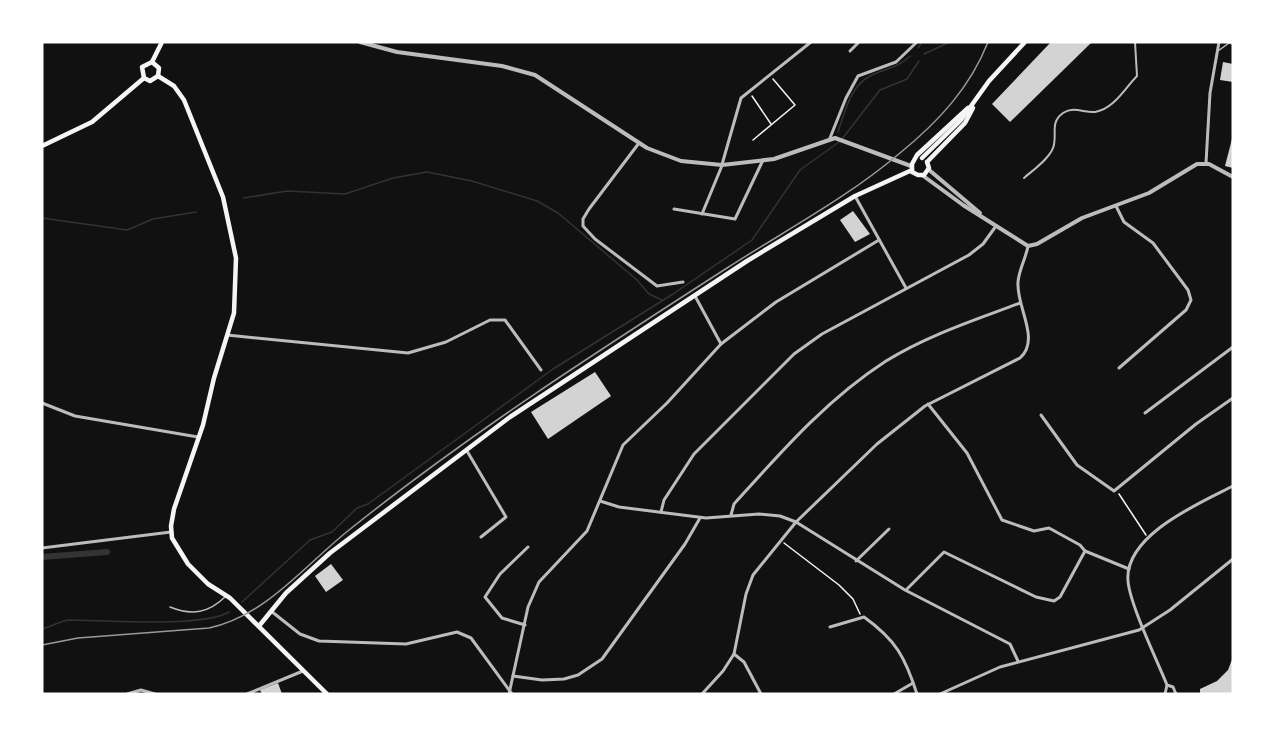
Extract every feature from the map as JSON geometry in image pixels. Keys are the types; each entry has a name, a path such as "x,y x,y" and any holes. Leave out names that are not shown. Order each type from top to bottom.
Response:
{"main road":[{"path":"144,78 142,67 152,63 162,42"},
{"path":"259,626 286,593 330,552 466,448 694,295 855,196 911,168 958,124 989,81 1024,42"},
{"path":"152,63 159,68 158,76"},
{"path":"144,78 150,81 158,76"},
{"path":"158,76 174,86 184,100 223,197 231,225 237,283 235,304 227,336 199,437 174,509 171,532 175,546 184,560 208,584 226,596 259,626 269,640 327,694"},
{"path":"42,146 92,122 144,78"},
{"path":"927,162 968,119 976,100"},
{"path":"919,159 927,162"},
{"path":"911,168 916,174 922,175 928,169 927,162"}],"street":[{"path":"360,42 397,52 502,66 535,75 639,143 660,155 681,161 722,165 763,160 786,156 832,138 846,140 911,168"},
{"path":"702,214 722,165 741,98 811,42"},
{"path":"850,51 859,42"},
{"path":"832,138 846,98 858,76 896,62 917,42"},
{"path":"1024,178 1052,151 1055,123 1062,114 1081,109 1090,112 1103,109 1117,99 1137,76 1135,42"},
{"path":"1206,163 1210,93 1220,42"},
{"path":"639,143 583,219 584,226 595,239 657,286 683,282"},
{"path":"674,208 738,218 763,160"},
{"path":"922,175 1028,246 1037,244 1082,218 1149,193 1197,164 1206,163 1233,177"},
{"path":"928,169 985,218"},
{"path":"855,196 906,288"},
{"path":"1116,206 1124,222 1147,237 1158,249 1188,290 1191,300 1186,310 1119,368"},
{"path":"661,512 664,500 694,454 794,354 822,334 969,255 983,244 996,226"},
{"path":"510,694 530,601 539,582 584,534 623,445 667,403 722,344 776,302 879,240"},
{"path":"702,694 723,671 734,654 750,582 757,569 796,522 877,444 928,404 1023,356 1030,343 1020,303 1018,280 1028,246"},
{"path":"694,295 722,344"},
{"path":"730,516 734,504 784,448 858,380 928,338 1020,303"},
{"path":"227,336 408,353 446,342 490,320 505,320 541,370"},
{"path":"1145,413 1233,346"},
{"path":"1041,415 1077,465 1111,490 1116,491 1171,444 1233,398"},
{"path":"42,403 75,416 199,437"},
{"path":"928,404 966,453 1002,520 1034,531 1049,528 1080,545 1084,551 1129,569"},
{"path":"466,448 506,517 481,537"},
{"path":"1165,694 1167,685 1129,588 1129,569 1149,538 1172,518 1233,486"},
{"path":"600,501 609,506 700,518 759,514 780,516 796,522 905,590 1010,644 1018,661"},
{"path":"513,676 542,680 564,679 586,671 602,659 685,544 700,518"},
{"path":"856,561 889,529"},
{"path":"42,548 171,532"},
{"path":"525,625 502,618 485,597 500,574 528,547"},
{"path":"905,590 944,552 1036,597 1054,601 1060,597 1084,551"},
{"path":"940,694 968,680 1018,661 1104,641 1144,627 1170,610 1233,559"},
{"path":"271,611 300,634 326,642 406,644 439,634 463,633 471,638 510,694"},
{"path":"830,627 864,617 891,639 908,663 917,694"},
{"path":"734,654 744,662 761,694"},
{"path":"247,694 303,671"},
{"path":"894,694 914,682"},
{"path":"1167,685 1173,687 1176,694"},
{"path":"127,694 141,690 155,694"}],"lane":[{"path":"1218,51 1232,43"},
{"path":"170,607 186,612 205,611 226,596"}],"path":[{"path":"753,140 795,105 770,74"},
{"path":"779,93 783,90"},
{"path":"748,92 772,124"},
{"path":"1116,491 1149,538"},
{"path":"781,540 839,585 853,599 857,611 864,617"}],"building":[{"path":"1051,42 1092,42 1010,122 992,104"},
{"path":"1223,62 1233,64 1233,82 1220,80"},
{"path":"1233,135 1233,168 1225,166"},
{"path":"853,211 870,234 855,242 840,220"},
{"path":"595,372 611,396 548,439 531,412"},
{"path":"331,564 343,580 326,592 315,576"},
{"path":"1233,657 1233,694 1200,694 1200,689 1217,681 1228,670"},
{"path":"278,683 282,694 262,694 260,690"}],"waterway":[{"path":"918,48 922,42"},
{"path":"924,54 950,42"},
{"path":"838,132 849,100 858,85 872,75 897,65 910,56"},
{"path":"842,139 880,90 907,79 919,61"},
{"path":"242,602 310,540 332,532 357,508 368,504 553,369 673,294 752,240 800,170 839,142"},
{"path":"244,198 287,191 345,194 393,178 427,172 472,181 537,201 558,213 637,280 649,294 662,300"},
{"path":"42,218 127,230 153,219 196,212"},
{"path":"42,557 107,552"},
{"path":"42,629 68,620 175,622 216,617 229,612"}],"railway":[{"path":"42,645 78,638 209,628 249,613 284,588 349,530 487,427 630,330 838,199 880,169 914,141 952,103 981,59 988,42"}]}
